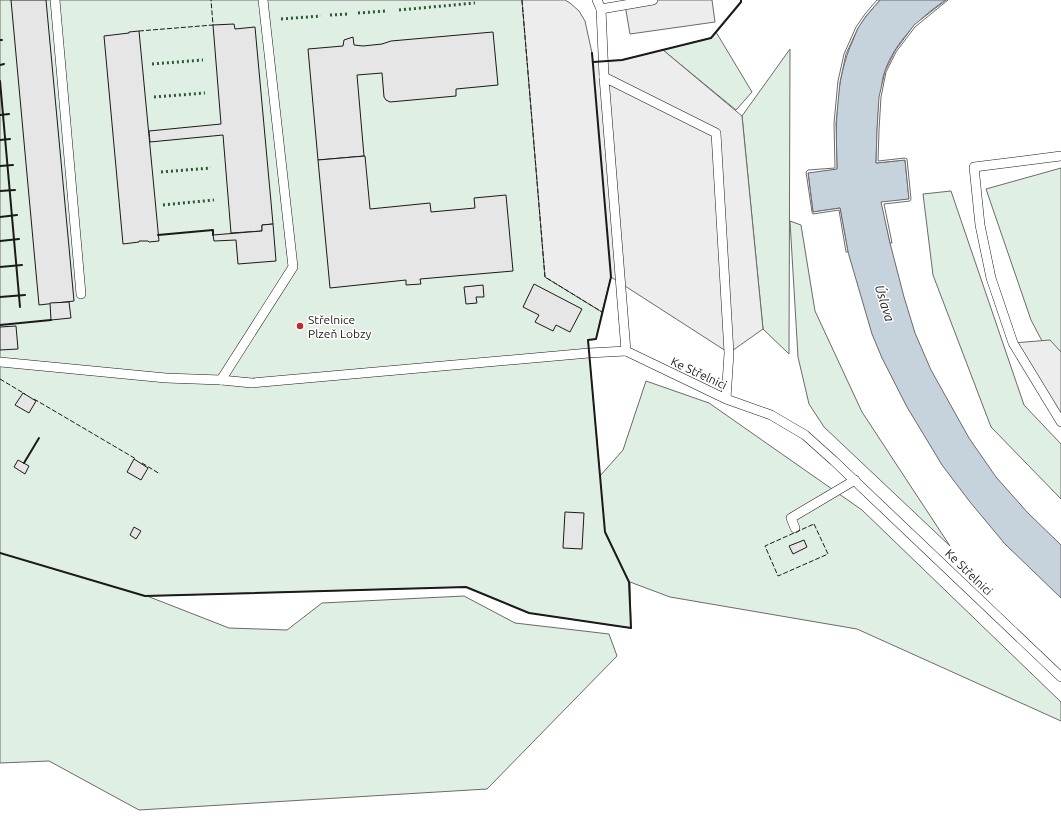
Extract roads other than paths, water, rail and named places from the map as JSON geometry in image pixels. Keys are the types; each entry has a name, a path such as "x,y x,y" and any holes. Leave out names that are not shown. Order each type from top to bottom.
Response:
{"lane":[{"path":"55,0 81,294"},
{"path":"220,380 294,267 263,0"},
{"path":"0,362 166,378 252,382 626,351 604,77 601,9 597,0"},
{"path":"601,9 653,0"},
{"path":"604,77 716,133 729,354 726,399"},
{"path":"1061,156 974,167 980,225 991,278 1008,329 1013,343 1061,422"},
{"name":"Ke Střelnici","path":"626,351 726,399 771,415 805,435 855,480 1061,677"},
{"path":"795,528 791,518 855,480"}],"water":[{"name":"Úslava","path":"880,0 946,0 928,13 902,40 889,61 882,80 878,114 876,163 905,160 909,199 882,203 890,243 904,297 915,333 931,370 969,438 996,477 1028,513 1061,545 1061,598 1005,544 942,465 907,407 882,358 872,334 848,252 840,208 813,212 808,172 837,169 836,136 839,88 842,72 859,26"}],"place":[{"name":"Střelnice Plzeň Lobzy","path":"300,326"}]}
